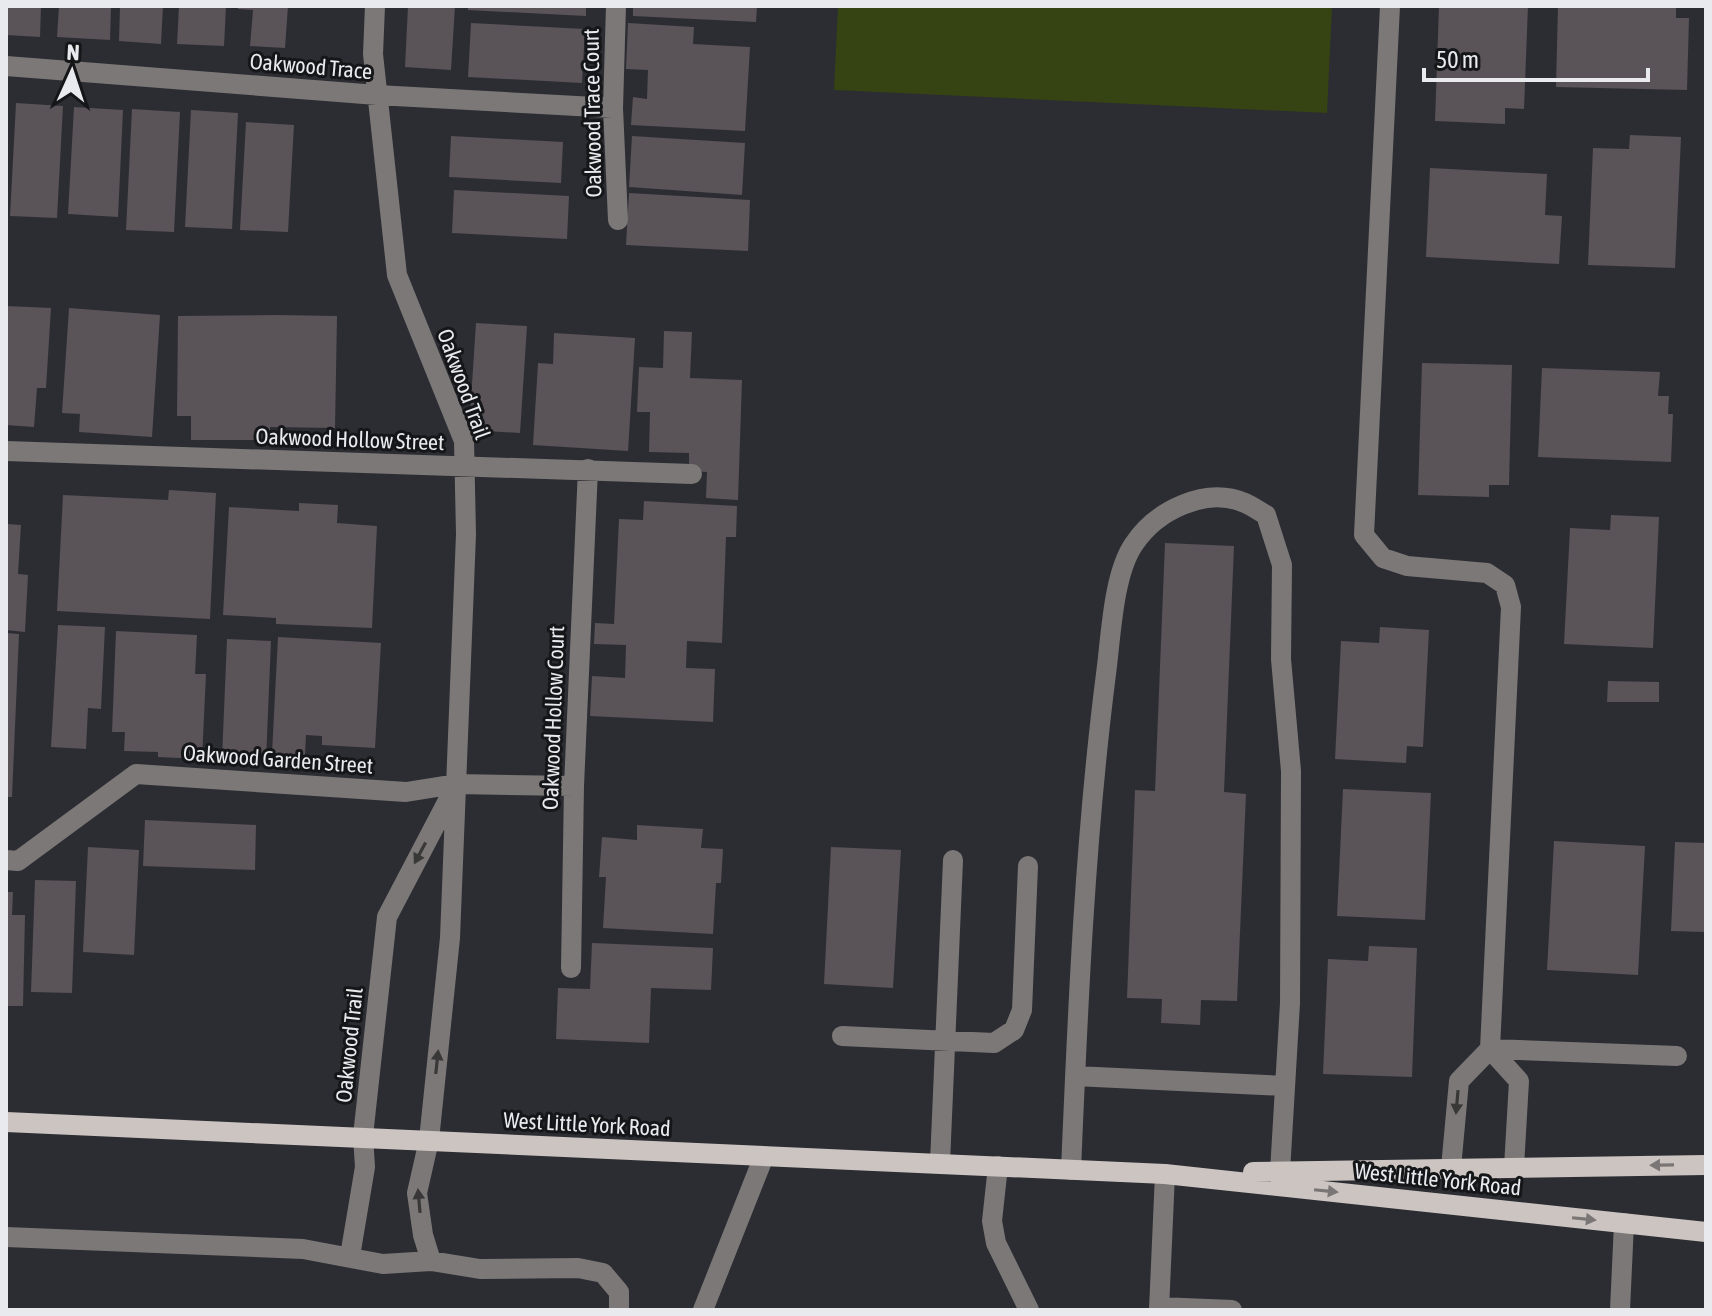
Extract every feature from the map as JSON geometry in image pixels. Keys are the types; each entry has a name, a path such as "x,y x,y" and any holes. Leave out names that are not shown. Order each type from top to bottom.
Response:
{"main road":[{"name":"West Little York Road","path":"6,1122 1165,1174 1706,1165"},
{"name":"West Little York Road","path":"1165,1174 1706,1232"}],"street":[{"name":"Oakwood Trail","path":"375,6 373,54 397,275 464,441 466,534 450,938 429,1140 417,1193 423,1235 431,1261"},
{"name":"Oakwood Trace Court","path":"616,6 613,108 618,220"},
{"path":"1390,6 1364,535 1383,558 1407,566 1487,573 1505,585 1511,607 1490,1049 1459,1081 1451,1168"},
{"name":"Oakwood Trace","path":"6,66 377,95 613,108"},
{"name":"Oakwood Hollow Street","path":"6,451 692,474"},
{"name":"Oakwood Hollow Court","path":"571,968 574,786 588,469"},
{"path":"1071,1170 1093,773 1117,588 1133,545 1157,518 1182,505 1214,497 1243,502 1266,515 1282,565 1281,659 1291,771 1290,1003 1280,1172"},
{"name":"Oakwood Garden Street","path":"6,860 18,861 136,774 406,792 456,784 574,786"},
{"name":"Oakwood Trail","path":"350,1256 365,1167 363,1136 387,917 456,784"},
{"path":"940,1163 953,860"},
{"path":"842,1036 994,1043 1014,1030 1022,1010 1028,866"},
{"path":"1490,1049 1677,1056"},
{"path":"1490,1049 1519,1081 1514,1167"},
{"path":"1075,1076 1285,1086"},
{"path":"703,1310 764,1156"},
{"path":"998,1166 992,1221 996,1243 1029,1310"},
{"path":"1165,1174 1159,1308 1232,1310"},
{"path":"1620,1310 1624,1223"},
{"path":"6,1237 303,1249 383,1264 431,1261 480,1269 578,1268 603,1273 619,1292 619,1310"}],"green space":[{"path":"838,6 1332,6 1327,113 834,90"}],"building":[{"path":"6,6 41,6 40,37 6,35"},
{"path":"59,6 111,6 110,40 57,37"},
{"path":"120,6 163,6 161,44 119,41"},
{"path":"179,6 226,6 224,46 177,44"},
{"path":"238,6 288,6 285,48 250,46 253,10 238,9"},
{"path":"408,6 455,6 451,70 405,67"},
{"path":"468,6 586,6 586,16 468,10"},
{"path":"633,6 757,6 756,22 633,16"},
{"path":"1439,6 1528,6 1524,109 1505,108 1505,124 1435,121"},
{"path":"1558,6 1676,6 1676,18 1689,18 1687,90 1556,87"},
{"path":"471,23 585,29 582,83 468,77"},
{"path":"628,23 694,27 693,44 750,47 745,131 631,125 633,97 647,99 648,70 626,69"},
{"path":"16,103 63,106 57,218 10,216"},
{"path":"74,107 123,110 118,217 68,214"},
{"path":"132,109 180,112 174,232 126,230"},
{"path":"191,110 238,113 232,229 185,227"},
{"path":"246,122 294,125 288,232 240,230"},
{"path":"1630,135 1681,137 1675,268 1588,265 1593,148 1629,149"},
{"path":"451,136 563,142 561,183 449,177"},
{"path":"632,136 745,143 742,195 629,187"},
{"path":"1430,168 1547,174 1545,215 1562,216 1559,264 1426,257"},
{"path":"454,190 569,196 567,239 452,233"},
{"path":"629,193 750,200 748,251 626,245"},
{"path":"6,306 51,308 46,388 37,388 34,427 6,425"},
{"path":"69,308 160,315 152,437 79,432 80,414 62,413"},
{"path":"178,316 337,316 335,428 270,427 270,440 191,440 191,416 177,416"},
{"path":"476,323 527,326 520,433 469,430"},
{"path":"664,331 692,332 690,378 742,380 738,500 706,498 707,472 689,471 689,453 649,452 650,412 637,412 639,367 663,368"},
{"path":"554,333 635,338 628,451 533,445 538,363 553,364"},
{"path":"1422,363 1512,365 1509,485 1489,485 1489,497 1418,495"},
{"path":"1542,368 1660,372 1658,396 1669,396 1668,414 1673,414 1671,462 1538,457"},
{"path":"169,490 216,493 210,619 57,611 63,495 168,500"},
{"path":"644,501 737,506 736,537 726,537 722,643 687,641 686,668 715,669 713,722 590,716 592,676 625,678 626,645 594,644 595,623 614,624 619,519 643,520"},
{"path":"299,503 338,505 337,523 377,526 372,628 276,624 276,618 223,615 229,507 299,511"},
{"path":"1611,515 1659,517 1653,648 1564,644 1570,528 1610,530"},
{"path":"6,524 21,525 18,574 28,575 25,632 6,630"},
{"path":"1165,543 1234,546 1224,792 1246,794 1237,1001 1201,1000 1200,1025 1161,1023 1162,999 1127,998 1135,790 1155,791"},
{"path":"58,625 105,627 101,709 88,708 86,749 51,747"},
{"path":"1380,627 1429,630 1423,747 1407,746 1406,763 1335,759 1341,641 1379,643"},
{"path":"116,631 197,635 195,674 206,674 202,759 158,757 158,752 124,751 125,732 112,732"},
{"path":"6,633 19,634 12,797 6,797"},
{"path":"278,637 381,643 375,748 322,745 322,736 306,735 305,755 272,753"},
{"path":"227,639 271,641 266,760 222,758"},
{"path":"1608,681 1659,682 1659,702 1607,702"},
{"path":"1343,789 1431,793 1425,920 1337,916"},
{"path":"145,820 256,825 255,870 143,866"},
{"path":"637,825 703,829 701,848 723,849 721,883 716,883 713,934 603,928 606,877 599,877 602,837 637,840"},
{"path":"1554,841 1645,846 1638,975 1547,970"},
{"path":"1675,842 1706,843 1706,932 1671,931"},
{"path":"88,847 139,850 134,955 83,952"},
{"path":"831,847 901,850 893,988 824,984"},
{"path":"35,880 76,881 72,993 31,992"},
{"path":"6,892 13,892 12,915 25,915 23,1006 6,1006"},
{"path":"592,943 713,948 711,990 651,988 649,1043 556,1039 558,988 590,989"},
{"path":"1369,946 1417,948 1412,1077 1323,1074 1328,959 1368,961"}]}
